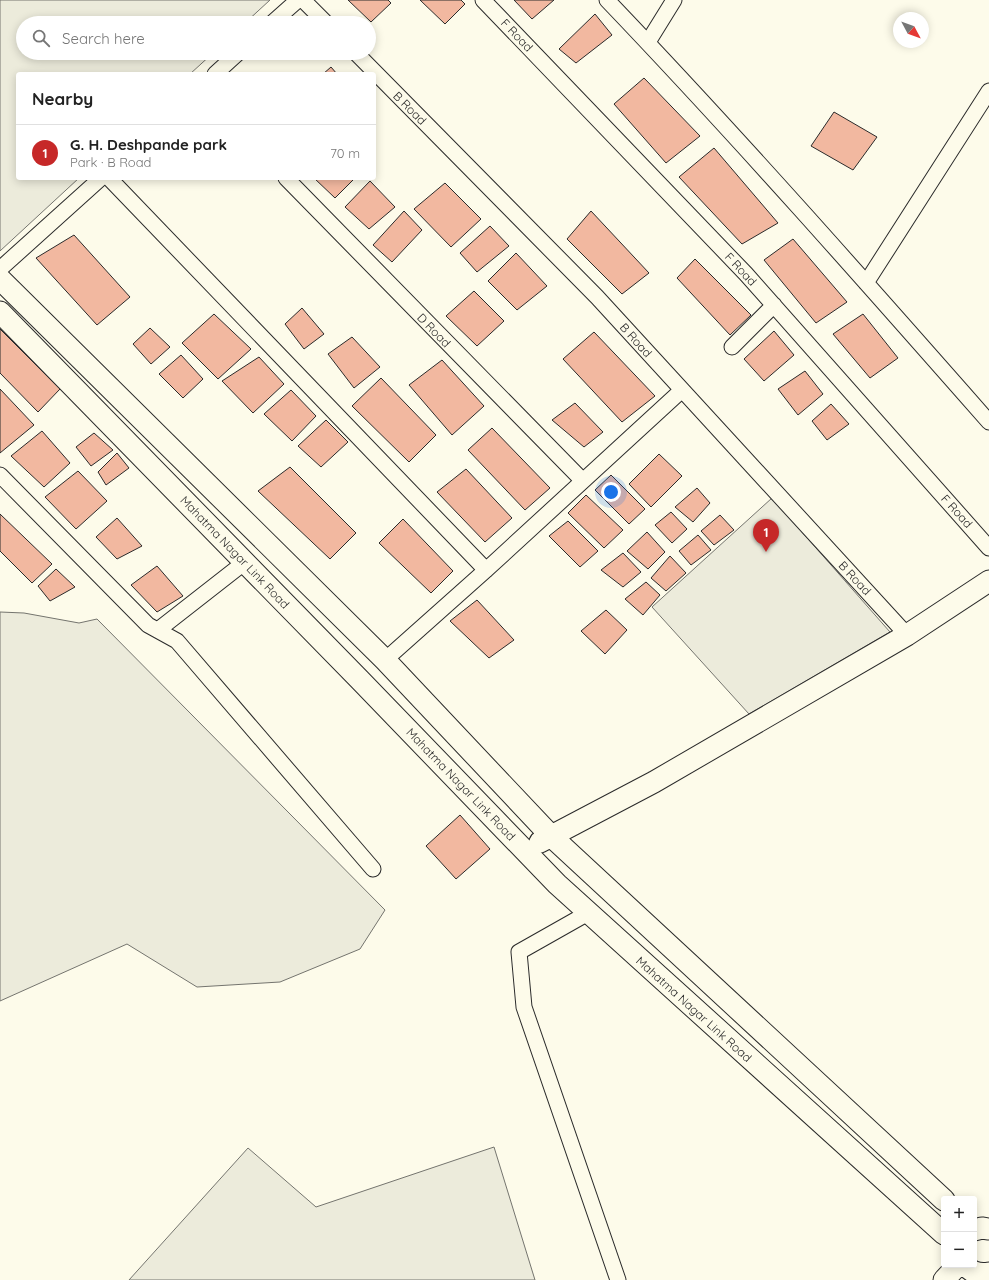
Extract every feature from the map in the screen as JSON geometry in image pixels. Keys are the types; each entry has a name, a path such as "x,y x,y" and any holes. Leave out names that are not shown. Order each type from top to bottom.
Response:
{"main road":[{"path":"0,279 385,660 551,836 941,1197"},
{"name":"Mahatma Nagar Link Road","path":"0,312 557,884 942,1232"},
{"path":"524,850 654,782 907,635 989,581"},
{"path":"944,1280 955,1268"},
{"path":"968,1268 971,1271 987,1275"}],"street":[{"path":"280,16 298,0"},
{"path":"303,0 319,16"},
{"name":"F Road","path":"483,0 746,274 989,548"},
{"path":"607,0 648,42 866,283 989,422"},
{"path":"648,42 674,0"},
{"path":"217,72 230,60"},
{"name":"B Road","path":"363,60 375,72"},
{"name":"B Road","path":"376,73 597,297 907,635"},
{"path":"866,283 989,91"},
{"path":"0,269 99,180"},
{"path":"110,180 486,570"},
{"name":"D Road","path":"288,180 583,481"},
{"path":"732,346 774,305"},
{"path":"385,660 486,570 682,390"},
{"path":"0,475 148,625 177,641 373,869"},
{"path":"158,630 245,562"},
{"path":"588,913 519,952 524,1007 618,1280"}],"shaded area":[{"path":"0,0 270,0 253,16 16,16 16,60 205,60 192,72 16,72 16,180 77,180 0,251"},
{"path":"772,498 890,632 749,714 652,607"},
{"path":"0,612 24,613 79,623 97,619 385,910 360,949 280,982 197,987 127,944 0,1001"},
{"path":"494,1147 535,1280 129,1280 248,1148 316,1207"}],"building":[{"path":"348,0 388,0 391,3 376,17 376,16 365,16"},
{"path":"420,0 461,0 465,4 445,24"},
{"path":"514,0 554,0 532,19"},
{"path":"595,14 612,35 576,63 559,49"},
{"path":"331,67 335,72 325,72"},
{"path":"644,78 700,136 666,163 614,104"},
{"path":"834,112 877,137 853,170 811,146"},
{"path":"714,148 778,223 742,244 679,177"},
{"path":"316,180 353,180 335,198"},
{"path":"370,181 395,207 369,229 345,207"},
{"path":"445,183 481,219 451,247 414,209"},
{"path":"404,211 422,230 392,262 373,245"},
{"path":"591,211 649,273 622,294 567,239"},
{"path":"490,226 509,246 477,272 460,253"},
{"path":"74,235 130,297 97,325 36,258"},
{"path":"793,239 847,302 816,323 764,260"},
{"path":"516,253 547,286 517,310 488,281"},
{"path":"695,259 751,315 730,335 677,278"},
{"path":"474,291 504,321 477,346 446,316"},
{"path":"302,308 324,334 304,349 285,324"},
{"path":"214,314 251,349 218,379 182,343"},
{"path":"863,314 898,358 870,378 833,334"},
{"path":"150,328 170,347 151,364 133,344"},
{"path":"0,329 60,389 38,412 0,373"},
{"path":"774,331 794,355 764,381 744,359"},
{"path":"594,332 655,396 622,422 563,359"},
{"path":"352,337 380,367 354,388 328,354"},
{"path":"181,355 203,379 183,398 159,374"},
{"path":"259,357 284,384 253,413 222,381"},
{"path":"442,360 484,406 452,435 409,385"},
{"path":"805,371 823,394 798,415 778,389"},
{"path":"381,378 436,435 409,462 352,406"},
{"path":"0,389 34,425 0,453"},
{"path":"291,390 316,416 292,441 264,414"},
{"path":"575,403 603,432 584,447 552,420"},
{"path":"831,404 849,424 827,440 812,421"},
{"path":"326,420 348,442 321,467 298,446"},
{"path":"492,428 550,488 525,510 468,450"},
{"path":"42,431 70,463 44,487 11,456"},
{"path":"94,433 113,450 91,466 76,447"},
{"path":"117,453 129,468 106,485 98,472"},
{"path":"659,454 682,476 651,507 629,484"},
{"path":"290,467 356,533 330,559 258,491"},
{"path":"466,469 512,518 485,542 437,492"},
{"path":"78,471 107,501 76,529 45,497"},
{"path":"611,475 645,509 629,524 595,490"},
{"path":"697,488 710,503 693,522 675,507"},
{"path":"586,495 623,530 604,548 568,513"},
{"path":"671,512 687,529 672,543 655,525"},
{"path":"0,514 52,564 32,583 0,551"},
{"path":"720,515 734,530 714,545 701,531"},
{"path":"117,518 142,546 117,559 96,537"},
{"path":"403,519 453,571 431,593 379,543"},
{"path":"568,521 598,551 580,567 549,536"},
{"path":"647,532 665,552 648,569 627,551"},
{"path":"698,535 711,550 691,565 679,551"},
{"path":"623,553 641,572 623,587 601,570"},
{"path":"670,556 686,573 666,591 651,578"},
{"path":"157,566 183,596 157,612 131,585"},
{"path":"56,569 75,587 50,601 38,586"},
{"path":"646,582 660,595 643,615 625,599"},
{"path":"477,600 514,640 489,658 450,621"},
{"path":"606,610 627,630 605,654 581,631"},
{"path":"460,815 490,849 456,879 426,846"}],"place":[{"name":"G. H. Deshpande park","path":"766,552"}]}
